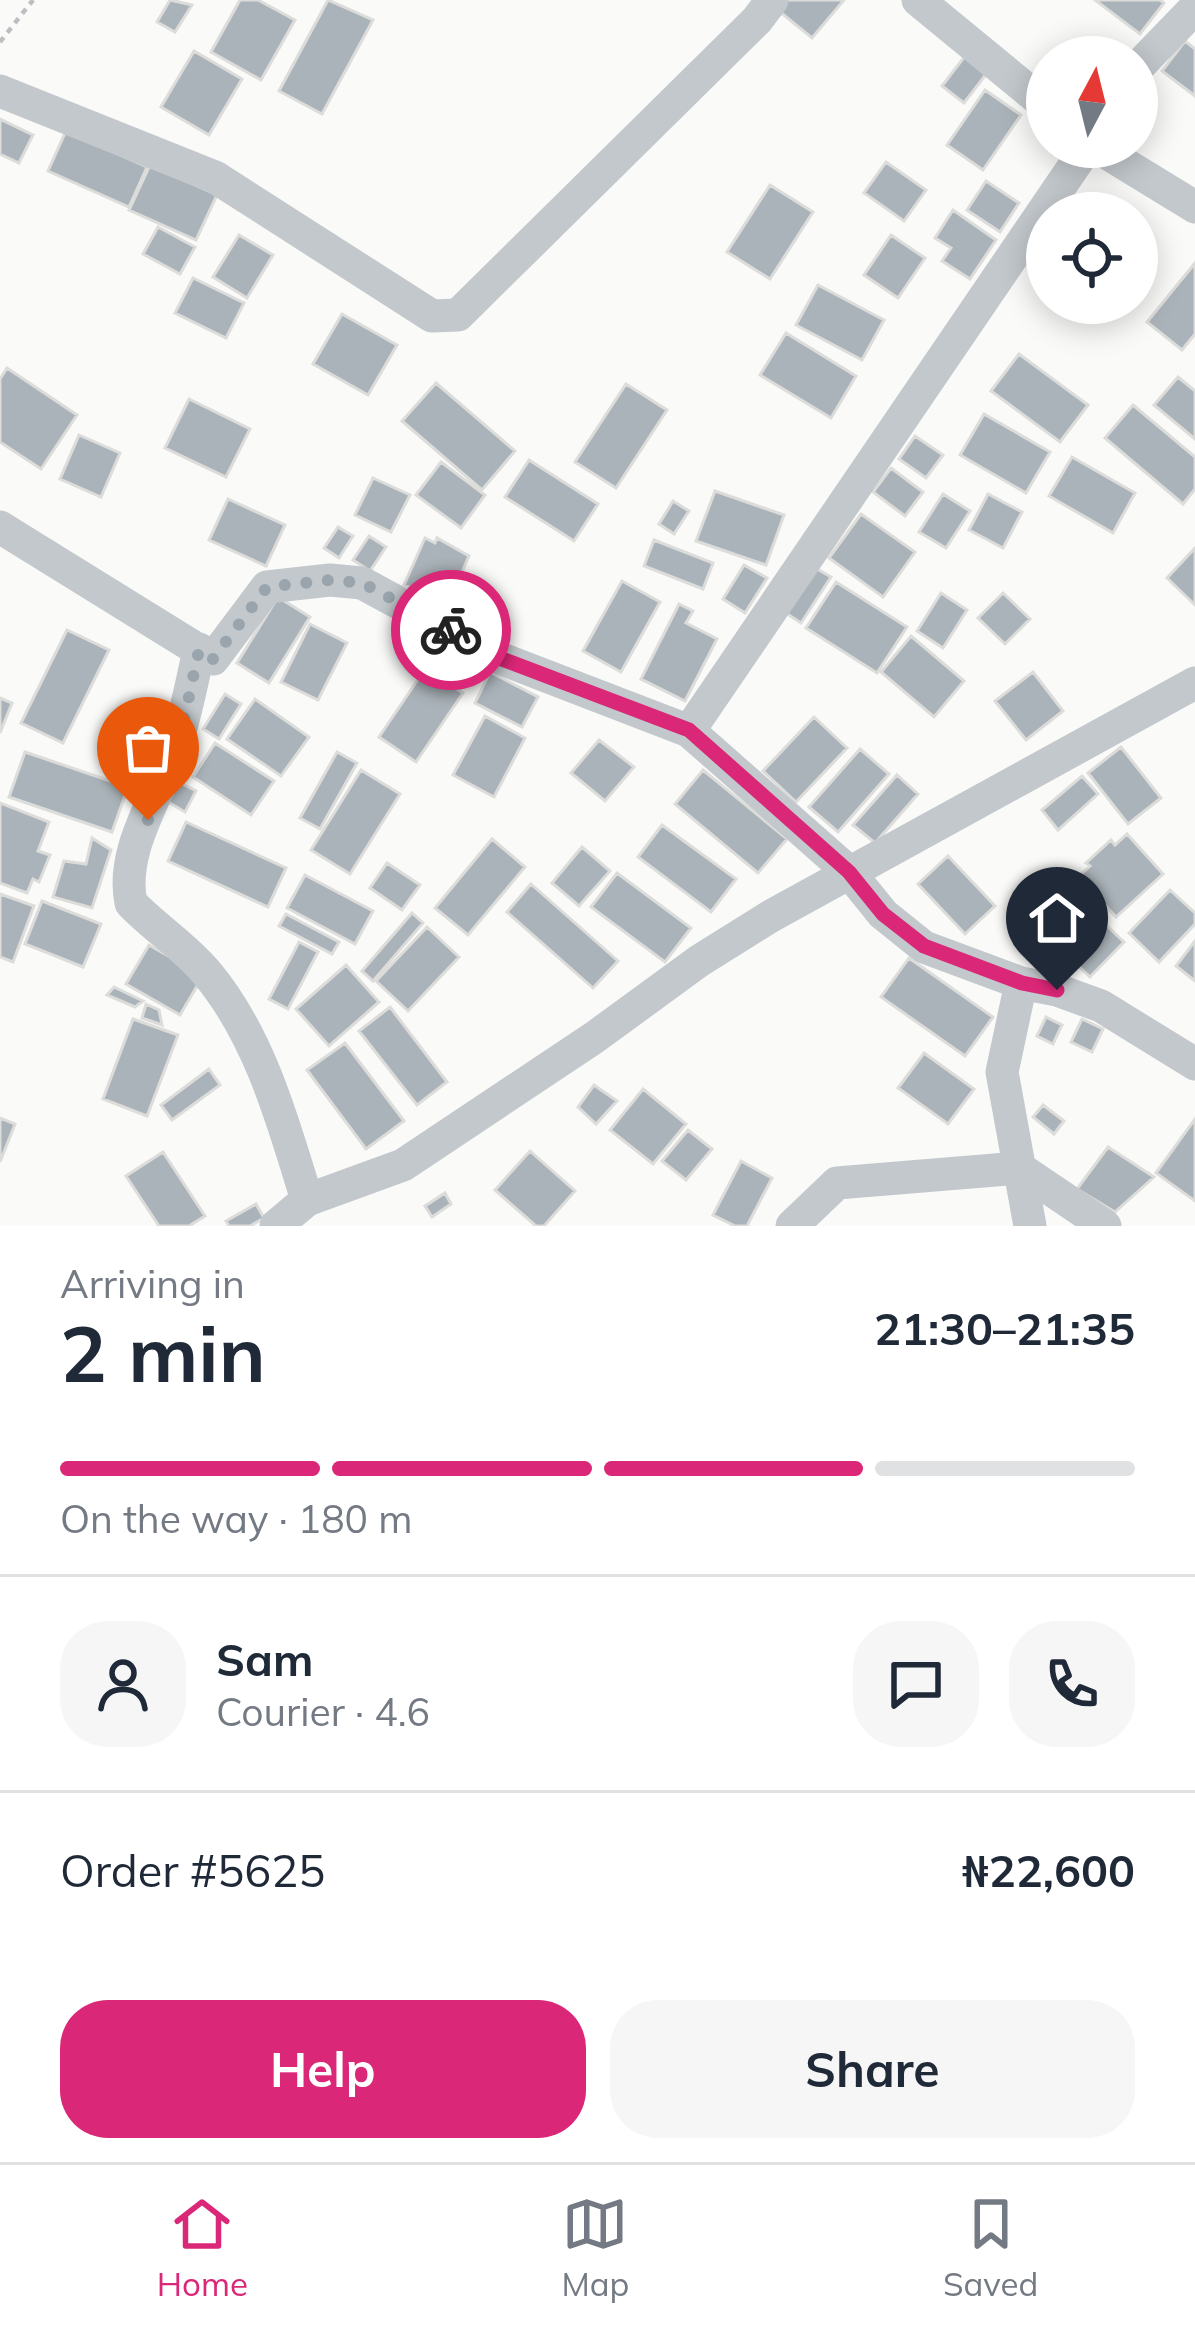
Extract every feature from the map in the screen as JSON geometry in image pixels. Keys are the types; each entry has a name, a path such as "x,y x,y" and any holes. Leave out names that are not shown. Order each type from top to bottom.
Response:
{"street":[{"path":"0,91 215,177 432,316 458,315 758,20 772,0"},
{"path":"918,0 1026,84"},
{"path":"1158,46 1195,8"},
{"path":"689,730 1073,168"},
{"path":"1133,168 1193,203"},
{"path":"0,527 213,659 267,587 330,580 362,583 502,659 689,730 849,872 883,914 924,946 1022,983 1102,1006 1195,1064"},
{"path":"199,650 173,754 130,858 131,903 208,974 244,1032 273,1091 307,1200"},
{"path":"276,1226 307,1200 403,1165 699,961 849,872 1195,683"},
{"path":"1022,983 1002,1072 1030,1226"},
{"path":"792,1226 837,1183 1019,1168 1105,1226"}],"path":[{"path":"0,42 33,0"}],"building":[{"path":"170,0 192,5 175,32 157,22"},
{"path":"240,0 258,0 295,20 261,80 211,52"},
{"path":"328,0 373,20 322,114 279,91"},
{"path":"780,0 844,0 812,38 774,7"},
{"path":"1095,0 1160,0 1164,3 1140,34"},
{"path":"1185,41 1195,49 1195,96 1162,71"},
{"path":"194,51 242,79 209,135 161,107"},
{"path":"965,56 987,73 964,103 942,86"},
{"path":"985,90 1021,115 983,170 947,145"},
{"path":"0,119 33,135 19,163 0,154"},
{"path":"66,131 147,167 129,207 48,171"},
{"path":"886,162 926,190 904,221 864,193"},
{"path":"150,165 217,195 196,240 129,210"},
{"path":"986,181 1019,203 1000,232 967,210"},
{"path":"770,185 813,212 770,279 727,252"},
{"path":"953,210 996,240 970,279 942,261 951,248 935,238"},
{"path":"158,227 195,247 180,274 143,254"},
{"path":"239,235 273,255 247,298 213,277"},
{"path":"891,235 925,258 898,298 864,275"},
{"path":"1195,263 1195,334 1182,350 1150,324 1158,324 1158,308"},
{"path":"193,278 244,303 226,338 175,313"},
{"path":"818,285 884,320 862,360 796,325"},
{"path":"342,314 397,345 368,395 313,364"},
{"path":"786,333 856,376 831,418 760,375"},
{"path":"1019,354 1088,405 1060,442 991,391"},
{"path":"7,368 77,415 41,469 0,442 0,379"},
{"path":"1178,377 1195,391 1195,439 1154,405"},
{"path":"436,383 515,451 482,490 402,421"},
{"path":"626,384 667,410 616,488 575,462"},
{"path":"189,399 250,429 226,477 165,448"},
{"path":"1133,405 1195,457 1195,489 1183,504 1105,438"},
{"path":"984,414 1050,452 1026,493 960,455"},
{"path":"79,435 120,453 101,497 60,479"},
{"path":"915,436 943,455 926,478 899,459"},
{"path":"1072,457 1135,493 1113,533 1049,496"},
{"path":"529,460 598,504 574,541 505,497"},
{"path":"441,462 485,495 461,528 416,495"},
{"path":"891,468 923,492 905,516 873,492"},
{"path":"373,478 410,495 391,532 355,515"},
{"path":"715,491 784,515 766,565 696,541"},
{"path":"943,494 970,511 946,548 919,532"},
{"path":"988,494 1022,512 1003,548 969,530"},
{"path":"228,499 285,525 266,566 209,540"},
{"path":"673,501 689,511 674,534 659,524"},
{"path":"861,514 915,552 883,597 829,558"},
{"path":"338,527 353,536 339,558 324,548"},
{"path":"369,536 386,547 370,571 353,560"},
{"path":"425,538 435,543 437,538 469,556 448,604 404,585"},
{"path":"654,540 713,563 703,589 644,566"},
{"path":"1195,548 1195,605 1167,578"},
{"path":"744,565 767,578 745,613 723,599"},
{"path":"812,566 831,577 801,623 783,611"},
{"path":"622,581 660,602 621,672 583,651"},
{"path":"836,582 907,627 877,673 806,628"},
{"path":"941,593 967,610 943,648 917,631"},
{"path":"1003,593 1030,619 1005,644 978,618"},
{"path":"278,597 310,617 269,683 237,663"},
{"path":"679,604 693,611 686,623 717,639 685,701 641,679"},
{"path":"310,624 347,643 318,700 281,682"},
{"path":"67,630 109,650 63,743 21,723"},
{"path":"911,636 964,681 934,717 881,672"},
{"path":"425,669 463,693 416,762 379,737"},
{"path":"490,672 538,697 522,727 475,703"},
{"path":"1033,672 1063,711 1026,740 995,701"},
{"path":"225,694 241,704 219,739 203,729"},
{"path":"0,698 12,703 0,733"},
{"path":"255,699 309,737 281,776 227,739"},
{"path":"485,716 525,738 494,797 453,775"},
{"path":"814,717 847,748 796,802 763,771"},
{"path":"599,740 634,767 605,801 571,773"},
{"path":"215,743 274,781 251,815 193,777"},
{"path":"1121,747 1161,798 1128,824 1088,773"},
{"path":"860,749 889,774 838,832 809,807"},
{"path":"25,752 128,787 112,832 9,797"},
{"path":"337,752 357,763 320,829 300,818"},
{"path":"361,770 400,794 350,874 311,850"},
{"path":"703,770 787,839 758,873 675,804"},
{"path":"897,775 918,794 875,843 853,825"},
{"path":"1082,776 1098,794 1058,830 1042,810"},
{"path":"179,782 196,791 185,812 168,802"},
{"path":"0,803 49,822 38,851 50,855 39,882 33,879 27,893 0,883"},
{"path":"186,822 286,868 268,907 168,861"},
{"path":"662,825 736,879 711,912 638,857"},
{"path":"1127,834 1163,874 1116,917 1079,876 1111,840 1115,845"},
{"path":"92,838 111,850 92,908 53,897 64,861 86,864"},
{"path":"492,839 525,867 468,935 435,908"},
{"path":"582,847 610,871 579,906 552,883"},
{"path":"948,856 995,906 965,934 918,884"},
{"path":"387,863 420,885 402,910 370,888"},
{"path":"617,873 691,928 665,962 591,907"},
{"path":"305,875 373,911 355,944 287,908"},
{"path":"531,884 618,961 593,988 507,912"},
{"path":"1170,890 1195,913 1195,924 1159,962 1129,933"},
{"path":"0,894 34,906 13,962 0,957"},
{"path":"42,901 101,924 83,967 25,944"},
{"path":"1085,905 1124,942 1090,977 1051,940"},
{"path":"412,913 423,923 373,981 362,971"},
{"path":"286,914 339,942 332,954 279,926"},
{"path":"427,927 459,957 408,1011 376,981"},
{"path":"1195,941 1195,981 1176,966"},
{"path":"299,942 318,952 288,1009 269,999"},
{"path":"149,945 203,976 180,1015 126,984"},
{"path":"909,958 993,1017 965,1056 881,997"},
{"path":"346,965 379,1002 329,1046 296,1009"},
{"path":"114,987 143,1001 135,1007 107,995"},
{"path":"146,1004 159,1010 162,1025 142,1018"},
{"path":"390,1007 447,1082 417,1105 359,1031"},
{"path":"1046,1017 1062,1025 1053,1044 1037,1036"},
{"path":"133,1019 178,1035 147,1116 103,1099"},
{"path":"1082,1019 1103,1029 1092,1052 1071,1042"},
{"path":"345,1043 404,1121 366,1149 307,1070"},
{"path":"924,1053 974,1089 948,1124 898,1088"},
{"path":"209,1069 220,1085 172,1120 161,1105"},
{"path":"594,1085 617,1101 596,1124 578,1107"},
{"path":"643,1089 686,1124 653,1164 610,1130"},
{"path":"1043,1105 1064,1121 1054,1134 1033,1117"},
{"path":"0,1118 15,1124 0,1162"},
{"path":"1195,1119 1195,1201 1156,1173"},
{"path":"688,1130 712,1149 686,1180 662,1161"},
{"path":"1108,1147 1154,1177 1115,1212 1077,1189"},
{"path":"530,1151 575,1191 544,1226 536,1226 495,1190"},
{"path":"163,1152 205,1216 189,1226 159,1226 126,1176"},
{"path":"741,1161 772,1178 747,1226 735,1226 713,1215"},
{"path":"445,1193 451,1204 432,1217 425,1206"},
{"path":"256,1204 264,1218 250,1226 229,1226 226,1221"}],"way so far":[{"path":"148,820 185,715 199,650 213,659 267,587 330,580 362,583 451,630"}],"route":[{"path":"451,630 502,659 689,730 849,872 883,914 924,946 1022,983 1057,990"}]}
